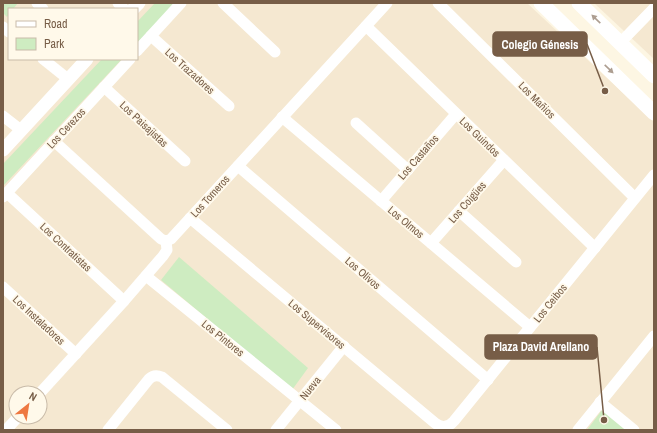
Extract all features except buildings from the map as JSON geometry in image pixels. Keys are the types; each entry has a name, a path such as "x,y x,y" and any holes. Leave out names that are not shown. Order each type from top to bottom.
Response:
{"main road":[{"path":"541,3 654,113"},
{"path":"579,3 654,76"}],"street":[{"path":"138,50 182,3"},
{"path":"223,3 275,52"},
{"name":"Los Torneros","path":"166,241 171,239 387,3"},
{"name":"Los Mañios","path":"438,3 635,198"},
{"path":"620,43 654,8"},
{"name":"Los Guindos","path":"366,26 595,248"},
{"name":"Los Trazadores","path":"151,36 229,106"},
{"path":"44,60 68,79"},
{"path":"3,150 86,60"},
{"name":"Los Cerezos","path":"5,195 129,60"},
{"name":"Los Paisajistas","path":"104,87 185,162"},
{"name":"Los Castaños","path":"381,201 456,114"},
{"path":"3,116 21,130"},
{"name":"Los Olmos","path":"282,117 530,327"},
{"path":"356,123 408,170"},
{"path":"47,385 146,276 165,253 167,246 166,241 161,239 54,141"},
{"name":"Los Coigües","path":"431,243 504,160"},
{"name":"Los Olivos","path":"238,166 488,380"},
{"name":"Los Ceibos","path":"446,428 452,424 654,175"},
{"name":"Los Contratistas","path":"5,195 124,301"},
{"path":"459,211 516,262"},
{"name":"Los Supervisores","path":"190,218 438,425 446,428"},
{"name":"Los Pintores","path":"146,276 336,430"},
{"name":"Los Instaladores","path":"3,287 76,354"},
{"path":"578,430 654,336"},
{"name":"Nueva","path":"276,430 344,346"},
{"path":"113,428 149,379 155,375 162,377 227,430"},
{"path":"600,402 634,430"}],"shaded area":[{"path":"3,3 527,3 654,122 654,430 3,430"},
{"path":"594,3 654,3 654,59"}],"green space":[{"path":"3,3 18,3 14,8 8,8 7,17 3,13"},
{"path":"155,3 175,3 138,42 138,21"},
{"path":"101,60 121,60 3,186 3,164"},
{"path":"179,257 308,368 292,390 161,280"},
{"path":"602,410 626,430 587,430"}],"place":[{"name":"Colegio Génesis","path":"605,91"},
{"name":"Plaza David Arellano","path":"604,420"}]}
